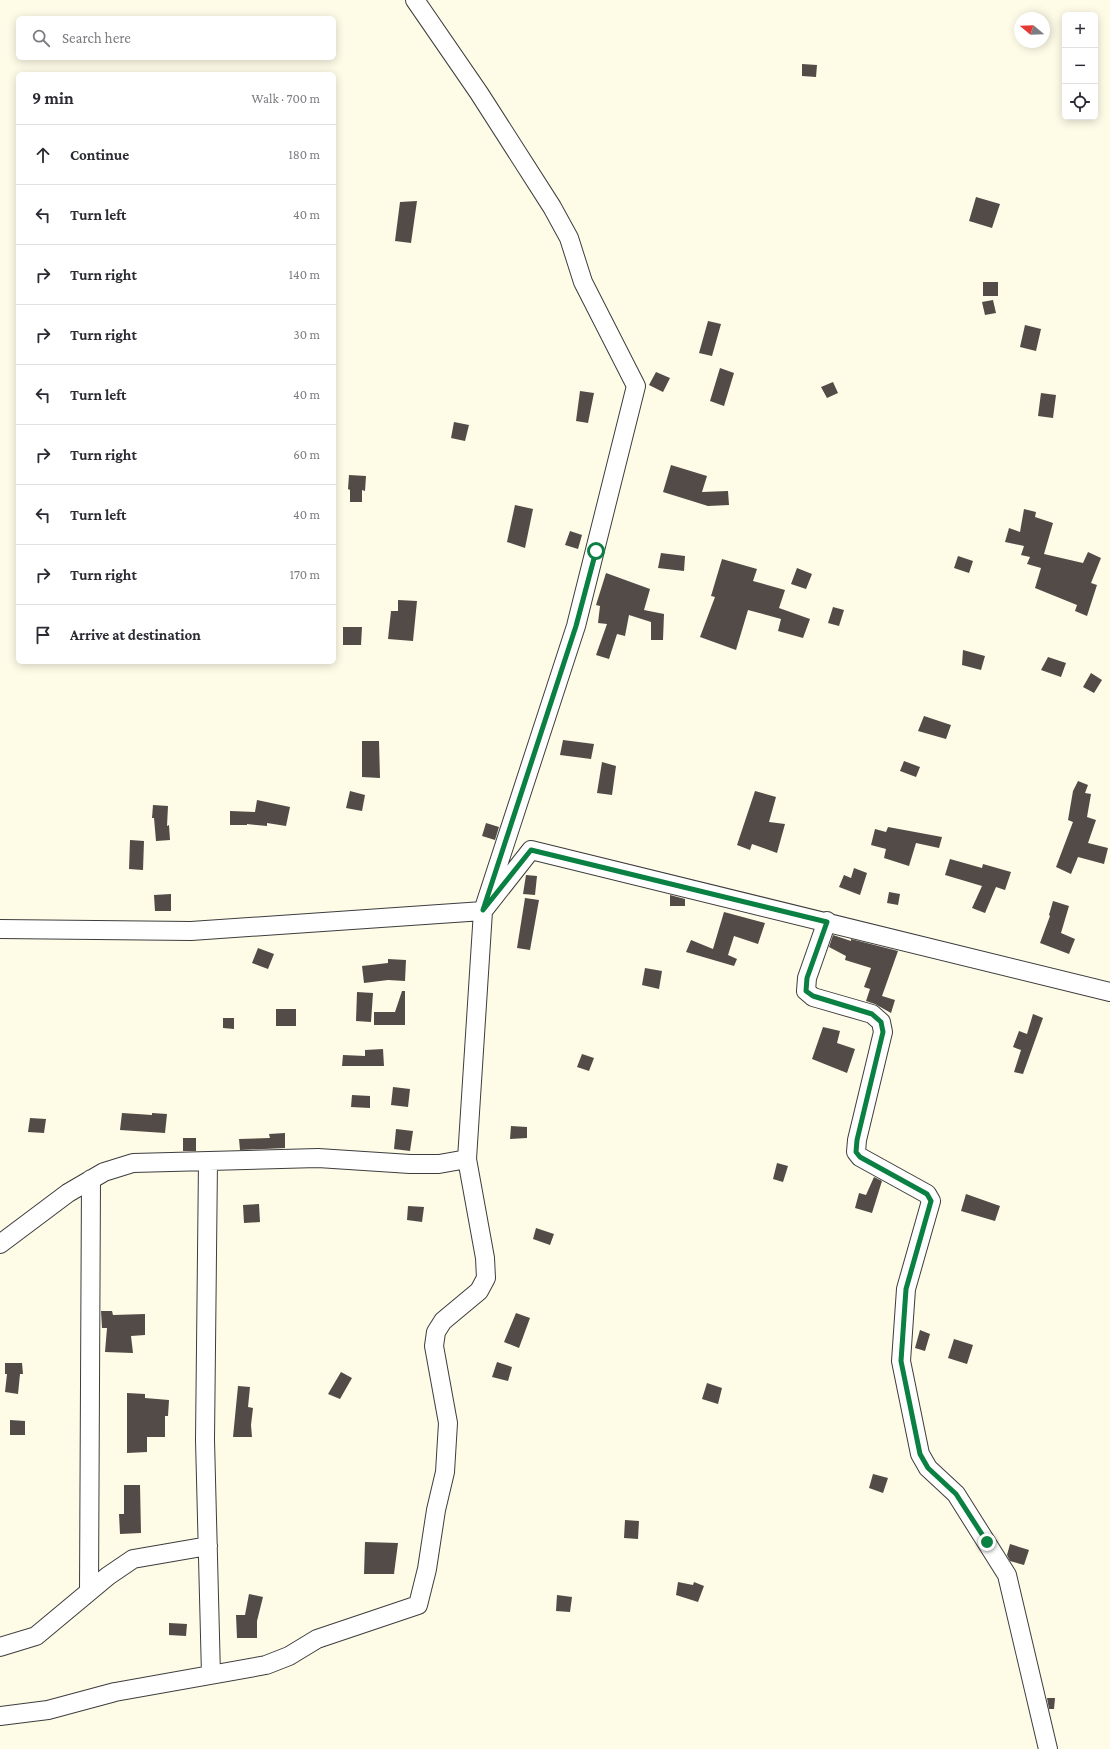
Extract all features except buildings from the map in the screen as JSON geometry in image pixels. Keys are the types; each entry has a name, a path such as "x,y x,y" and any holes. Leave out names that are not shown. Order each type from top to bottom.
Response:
{"street":[{"path":"0,1716 48,1710 115,1692 266,1665 289,1656 317,1639 418,1605 427,1569 436,1510 445,1472 448,1424 434,1346 436,1332 443,1321 479,1291 486,1278 485,1258 467,1159 483,910 576,626 636,386 583,282 569,238 552,207 479,93 415,0"},
{"path":"0,929 191,931 483,910 531,850 1110,992"},
{"path":"827,922 807,978 806,991 813,996 872,1014 881,1022 883,1032 857,1140 856,1152 860,1157 927,1194 931,1201 906,1289 901,1361 920,1454 928,1468 956,1494 1007,1575 1048,1749"},
{"path":"0,1244 68,1193 104,1172 133,1163 318,1158 410,1164 439,1164 467,1159"},
{"path":"208,1161 205,1440 211,1676"},
{"path":"89,1591 92,1179"},
{"path":"0,1647 36,1636 89,1591 133,1559 208,1546"}],"route":[{"path":"596,551 576,626 483,910 531,850 827,922 807,978 806,991 813,996 872,1014 881,1022 883,1032 857,1140 856,1152 860,1157 927,1194 931,1201 906,1289 901,1361 920,1454 928,1468 956,1494 987,1542"}]}
